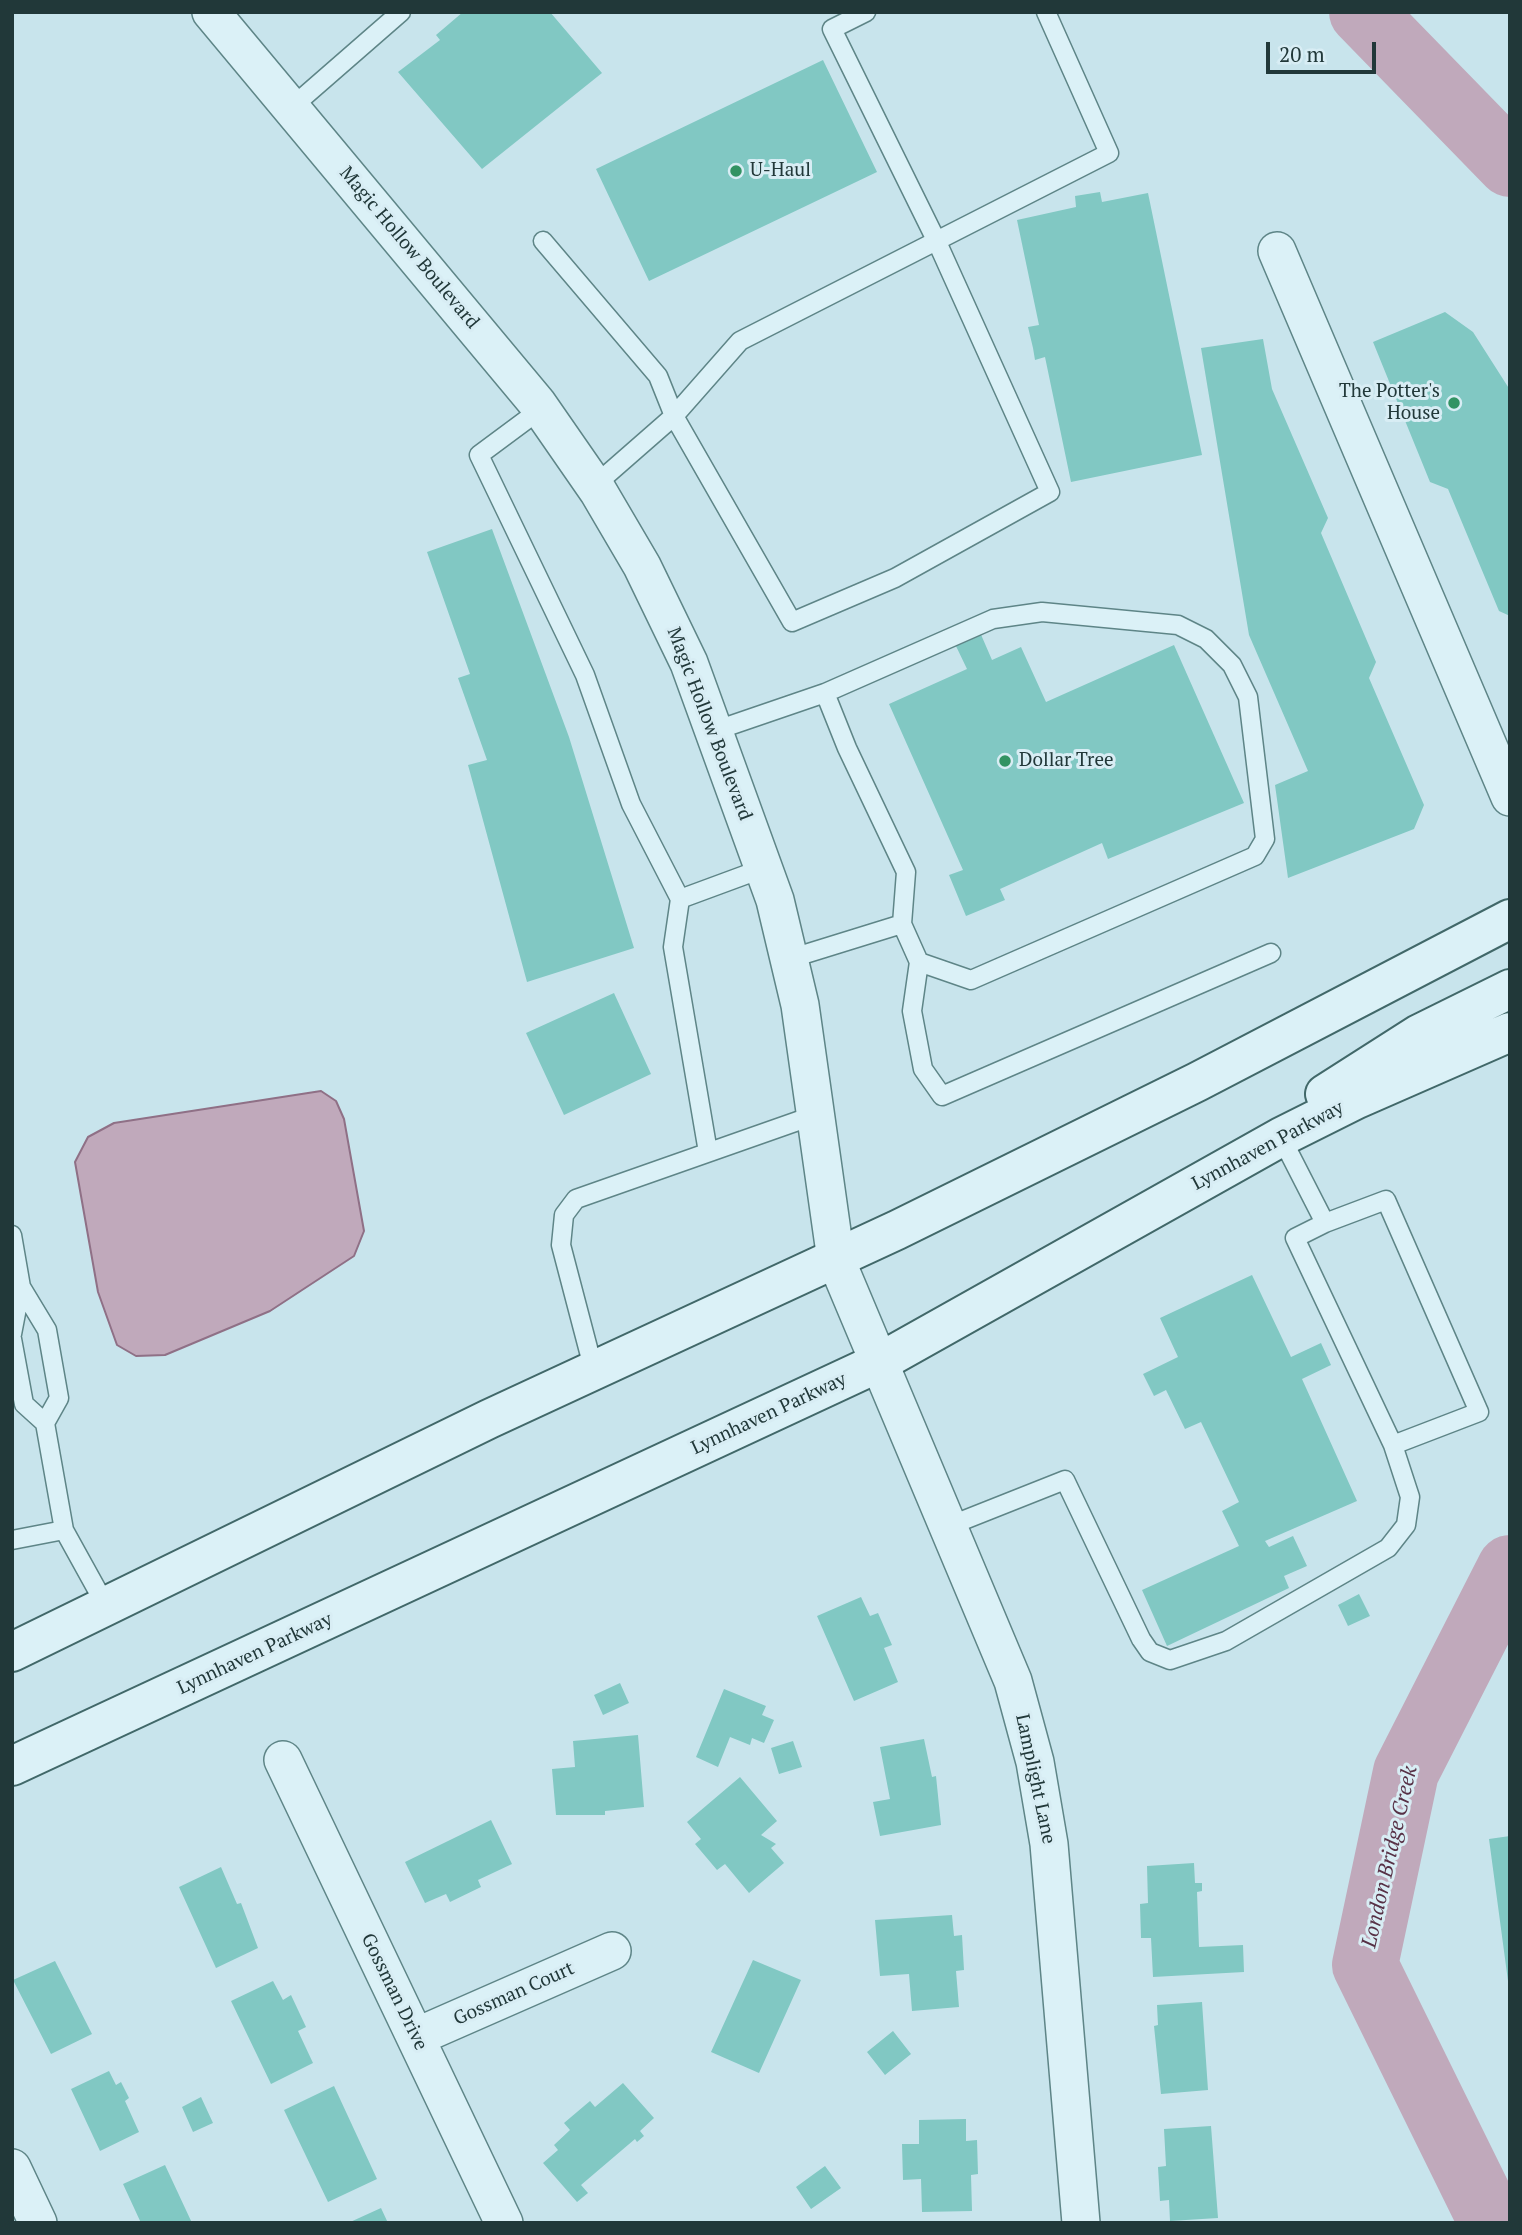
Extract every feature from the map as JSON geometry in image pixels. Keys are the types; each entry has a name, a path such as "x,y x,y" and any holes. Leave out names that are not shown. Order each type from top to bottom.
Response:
{"main road":[{"path":"12,1652 594,1371 836,1259 1197,1082 1510,919"},
{"path":"1281,1137 1298,1114 1344,1080 1419,1034 1510,989"},
{"name":"Lynnhaven Parkway","path":"12,1766 880,1362 1281,1137 1357,1099 1510,1032"}],"street":[{"name":"Magic Hollow Boulevard","path":"211,12 541,408 594,486 642,566 689,663 764,869 800,1005 836,1259 880,1362"},
{"path":"1278,251 1510,797"},
{"name":"Lamplight Lane","path":"880,1362 1013,1682 1035,1762 1049,1844 1081,2223"},
{"name":"Gossman Drive","path":"283,1760 504,2223"},
{"name":"Gossman Court","path":"415,2037 612,1951"},
{"path":"12,2168 38,2223"}],"lane":[{"path":"292,107 401,12"},
{"path":"543,241 658,376 674,416 792,622 895,578 1050,492 937,242 832,29 866,12"},
{"path":"594,486 674,416 740,341 1109,153 1046,12"},
{"path":"541,408 479,456 585,675 631,804 680,900 673,947 708,1152"},
{"path":"714,731 825,693 993,619 1042,612 1178,625 1206,639 1232,665 1248,697 1265,839 1255,856 971,980 919,962"},
{"path":"825,693 847,748 906,872 902,924 919,962 912,1011 923,1069 942,1096 1271,953"},
{"path":"680,900 764,869"},
{"path":"789,959 902,924"},
{"path":"594,1371 561,1245 564,1216 576,1199 816,1115"},
{"path":"1281,1137 1325,1223"},
{"path":"948,1526 1065,1480 1142,1639 1150,1652 1170,1660 1226,1641 1388,1548 1406,1525 1410,1497 1393,1445 1295,1238 1325,1223 1386,1200 1479,1412 1393,1445"},
{"path":"12,1235 21,1287 12,1336 24,1404 45,1423 64,1531 106,1606"},
{"path":"21,1287 47,1330 59,1398 45,1423"},
{"path":"12,1540 64,1531"}],"shaded area":[{"path":"321,1091 336,1101 344,1119 364,1231 354,1256 270,1311 165,1355 136,1356 117,1345 98,1292 75,1162 88,1137 114,1123"}],"building":[{"path":"463,12 550,12 602,73 482,169 398,72 440,40 436,35"},
{"name":"U-Haul","path":"823,60 877,172 649,281 596,169"},
{"path":"1100,192 1102,202 1148,193 1202,455 1071,482 1045,357 1035,360 1028,327 1039,325 1017,220 1076,207 1075,196"},
{"path":"1445,312 1473,332 1510,390 1510,616 1499,611 1448,489 1430,482 1373,342"},
{"path":"1263,339 1272,389 1328,518 1321,533 1376,662 1369,678 1424,805 1414,829 1288,878 1275,785 1308,771 1249,635 1201,348"},
{"path":"492,529 569,737 634,948 527,982 468,765 487,760 458,678 470,674 427,552"},
{"path":"979,630 992,660 1021,647 1046,702 1174,645 1244,803 1108,859 1102,843 1000,889 1005,900 966,916 949,875 963,870 889,704 967,669 955,644"},
{"path":"614,993 651,1074 564,1115 526,1033"},
{"path":"1252,1275 1291,1357 1321,1343 1331,1365 1302,1379 1357,1501 1265,1541 1269,1547 1293,1536 1307,1566 1284,1576 1289,1588 1167,1646 1142,1590 1239,1546 1222,1511 1239,1502 1201,1422 1185,1429 1166,1390 1154,1396 1143,1374 1178,1357 1160,1318"},
{"path":"1359,1594 1370,1616 1348,1626 1338,1605"},
{"path":"861,1597 870,1616 878,1613 892,1645 884,1648 898,1682 854,1701 817,1616"},
{"path":"620,1683 629,1703 603,1715 594,1695"},
{"path":"724,1689 766,1706 762,1715 774,1720 764,1743 752,1738 750,1745 730,1737 718,1767 696,1757"},
{"path":"638,1735 644,1807 605,1811 605,1815 556,1815 552,1769 575,1767 573,1741"},
{"path":"924,1739 932,1777 936,1776 941,1825 880,1836 873,1802 890,1799 880,1747"},
{"path":"793,1741 802,1767 779,1774 771,1748"},
{"path":"740,1777 777,1821 761,1835 776,1844 771,1848 784,1863 749,1893 725,1864 717,1870 695,1844 701,1839 687,1822"},
{"path":"491,1820 512,1864 478,1880 481,1887 450,1902 446,1894 425,1903 405,1862"},
{"path":"1510,1836 1510,1981 1508,1981 1489,1839"},
{"path":"1194,1863 1195,1883 1202,1883 1202,1891 1197,1892 1199,1947 1243,1945 1244,1972 1153,1977 1151,1938 1141,1938 1140,1904 1148,1903 1147,1866"},
{"path":"221,1867 237,1904 241,1903 258,1948 216,1968 179,1887"},
{"path":"952,1915 954,1936 962,1935 964,1970 956,1971 959,2007 912,2011 909,1974 880,1976 875,1920"},
{"path":"753,1960 801,1980 759,2073 711,2052"},
{"path":"55,1961 92,2034 51,2054 13,1980"},
{"path":"273,1981 283,2000 291,1995 306,2027 298,2031 313,2063 271,2084 231,2001"},
{"path":"1202,2002 1208,2090 1161,2094 1154,2026 1158,2025 1157,2005"},
{"path":"893,2031 911,2054 885,2075 867,2052"},
{"path":"109,2071 116,2085 121,2082 129,2098 125,2101 139,2132 100,2151 71,2089"},
{"path":"623,2083 654,2118 640,2131 644,2136 637,2142 635,2139 581,2185 588,2193 577,2202 543,2163 558,2150 554,2145 570,2130 564,2123 590,2101 595,2107"},
{"path":"334,2086 377,2179 328,2202 284,2110"},
{"path":"201,2097 213,2123 193,2132 182,2107"},
{"path":"966,2119 966,2141 977,2140 978,2174 971,2175 972,2211 922,2212 921,2179 903,2180 902,2144 919,2144 919,2120"},
{"path":"1211,2126 1218,2218 1170,2221 1169,2200 1160,2201 1158,2167 1166,2166 1164,2129"},
{"path":"165,2165 192,2223 141,2223 123,2184"},
{"path":"825,2166 841,2188 811,2209 796,2187"},
{"path":"381,2208 388,2223 348,2223"}],"waterway":[{"name":"London Bridge Creek","path":"1362,12 1510,164"},
{"name":"London Bridge Creek","path":"1492,2223 1365,1965 1406,1772 1510,1568"}],"place":[{"name":"U-Haul","path":"736,171"},
{"name":"The Potter's House","path":"1454,403"},
{"name":"Dollar Tree","path":"1005,761"}]}
